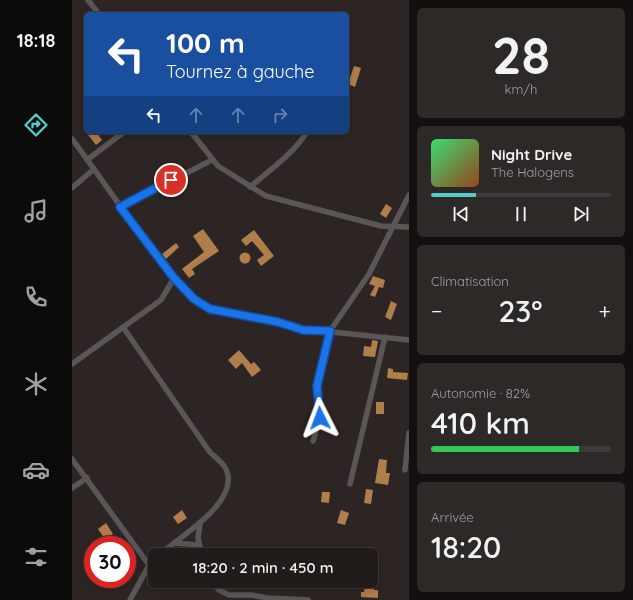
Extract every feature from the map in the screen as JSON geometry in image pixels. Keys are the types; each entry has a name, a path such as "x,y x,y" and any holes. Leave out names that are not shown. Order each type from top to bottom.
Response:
{"street":[{"path":"88,0 97,12"},
{"path":"87,160 121,134"},
{"path":"192,134 218,166 250,188 266,196 279,201 324,210 380,226 409,226"},
{"path":"250,188 290,152 305,134"},
{"path":"72,139 120,207 174,278 194,299 210,309 278,322 303,330 385,336 409,340"},
{"path":"120,207 212,160"},
{"path":"72,188 94,170"},
{"path":"313,441 320,418 317,386 330,331 369,274 409,196"},
{"path":"72,364 161,300 174,278"},
{"path":"123,327 209,451 226,468 228,476 225,492 218,504 200,524 168,548"},
{"path":"350,484 385,336"},
{"path":"405,470 409,433"},
{"path":"72,459 148,564"},
{"path":"72,488 87,478"},
{"path":"200,524 198,538 200,548"},
{"path":"174,543 199,545"},
{"path":"130,600 148,567"},
{"path":"217,588 229,595 251,595 268,598 308,600"}],"building":[{"path":"354,66 361,68 355,87 349,84"},
{"path":"88,134 98,134 102,140 96,145"},
{"path":"386,204 392,208 386,218 380,214"},
{"path":"203,229 219,251 192,269 195,274 189,278 182,269 204,252 193,236"},
{"path":"254,230 274,256 261,266 257,260 264,255 252,241 246,246 241,240"},
{"path":"176,243 179,247 166,259 162,254"},
{"path":"245,252 249,254 251,258 249,262 245,264 241,262 239,258 241,254"},
{"path":"373,276 385,280 383,288 379,287 375,297 370,295 375,286 369,284"},
{"path":"391,301 397,304 391,320 385,317"},
{"path":"372,340 378,341 375,357 363,356 364,346 371,347"},
{"path":"239,350 251,364 254,362 261,370 252,377 242,363 236,369 228,360"},
{"path":"388,368 393,369 393,372 408,373 407,380 387,378"},
{"path":"376,402 384,402 384,414 376,414"},
{"path":"379,459 387,460 386,473 390,473 388,485 375,483"},
{"path":"366,489 373,490 371,504 364,503"},
{"path":"322,492 330,492 329,503 321,502"},
{"path":"182,510 187,518 178,524 173,517"},
{"path":"341,510 349,513 345,525 337,523"},
{"path":"106,523 113,534 110,536 103,536 98,529"},
{"path":"365,588 374,588 374,590 378,590 378,598 361,597 361,592 364,592"}],"route":[{"path":"171,180 120,207 174,278 202,306 210,309 278,322 303,330 330,331 317,386 320,418"}]}
